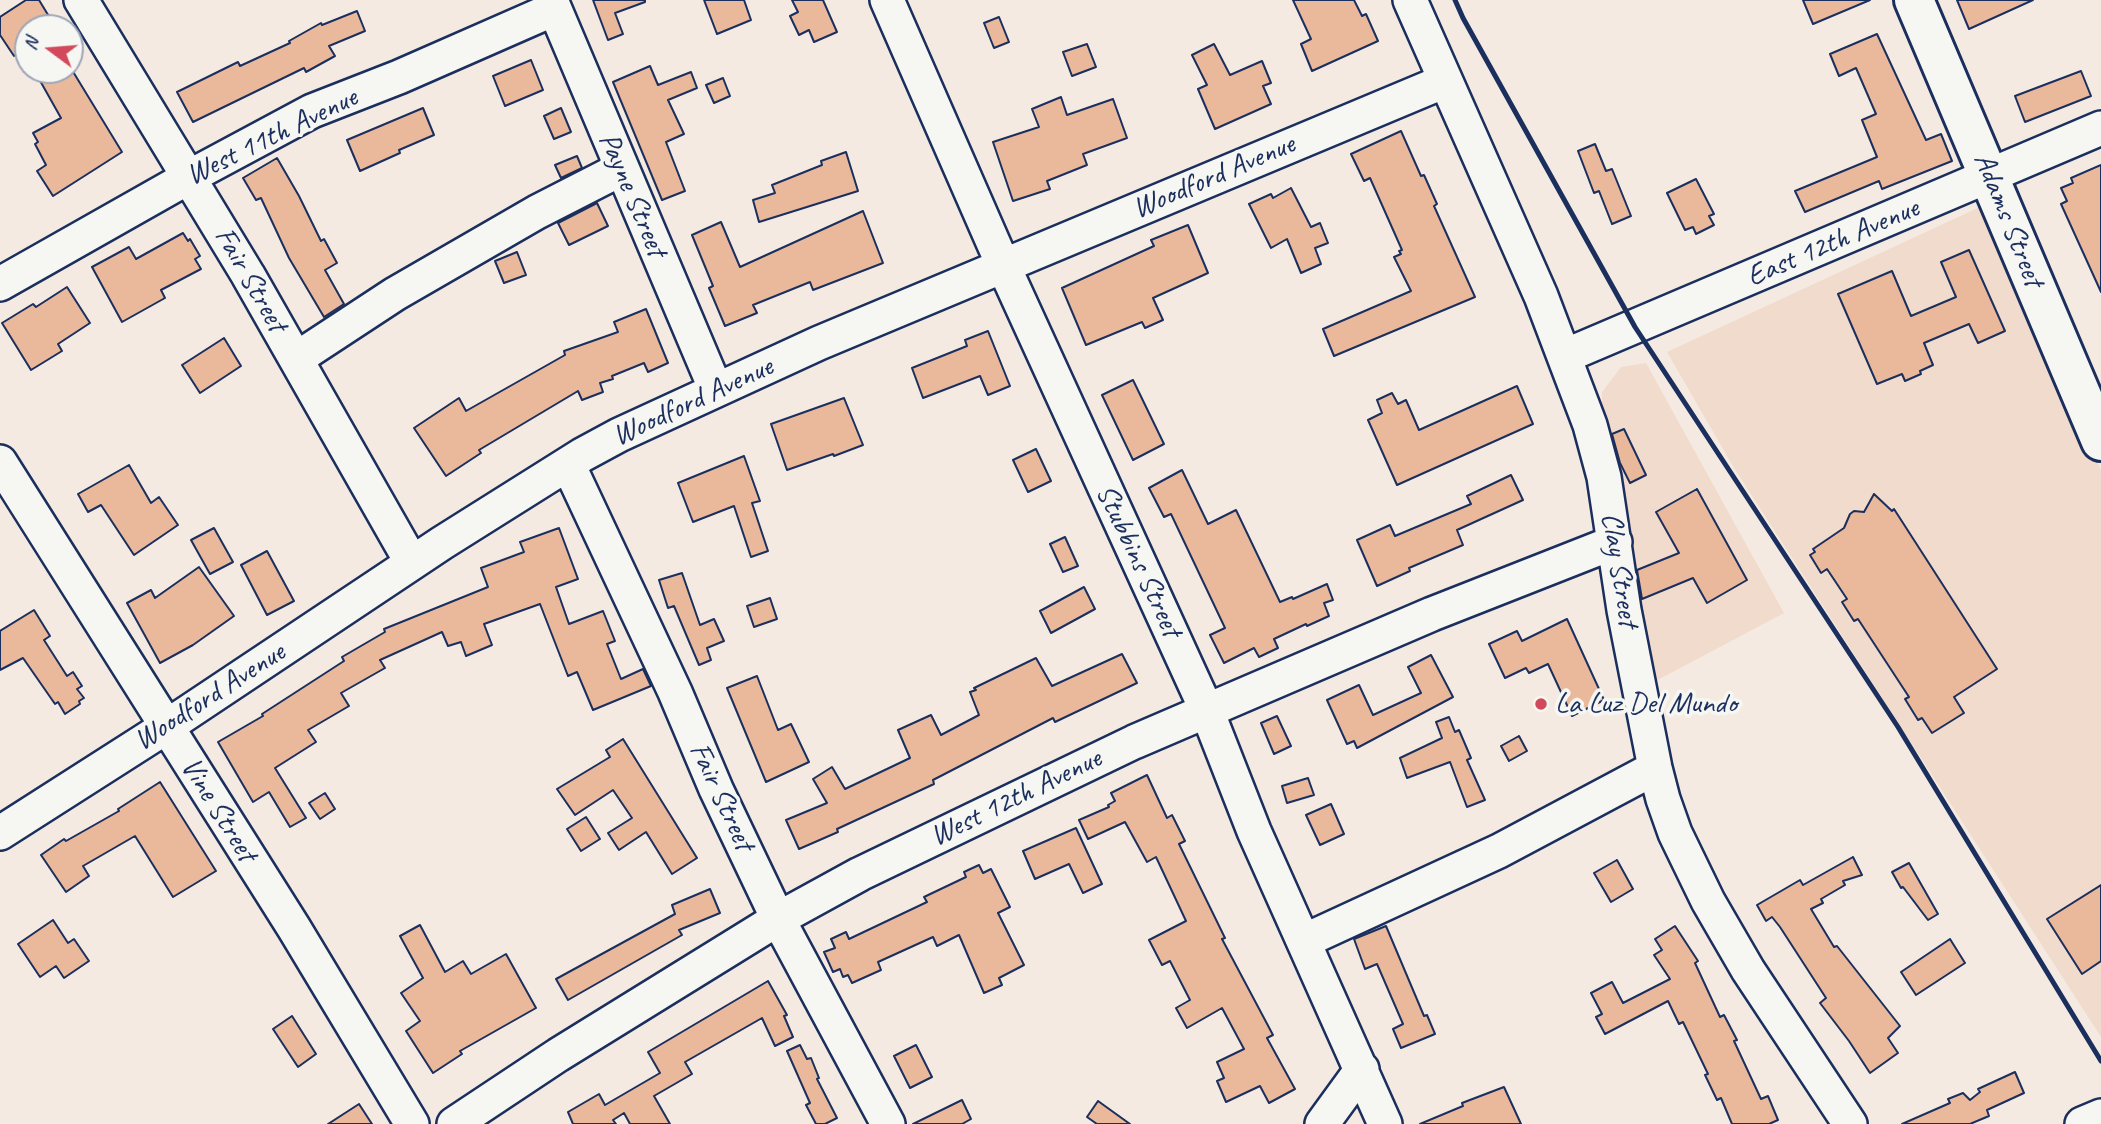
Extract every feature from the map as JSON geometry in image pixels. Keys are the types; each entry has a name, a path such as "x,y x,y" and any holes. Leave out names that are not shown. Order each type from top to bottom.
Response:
{"main road":[{"name":"Adams Street","path":"1914,0 2101,440"}],"street":[{"name":"Fair Street","path":"81,0 189,177 412,563"},
{"name":"Stubbins Street","path":"887,0 1003,265 1207,711 1254,831 1385,1124"},
{"name":"Clay Street","path":"1410,0 1565,356 1595,442 1604,477 1624,610 1655,768 1675,833 1708,901 1748,970 1850,1124"},
{"name":"West 11th Avenue","path":"0,284 312,111 436,62 552,5"},
{"name":"Payne Street","path":"552,5 716,390"},
{"name":"Woodford Avenue","path":"0,833 166,727 412,563 568,464 619,435 1003,265 1445,81"},
{"name":"East 12th Avenue","path":"1565,356 2101,128"},
{"path":"296,359 395,294 537,212 621,169"},
{"name":"Vine Street","path":"0,462 293,928 412,1124"},
{"name":"Fair Street","path":"568,464 778,919 888,1124"},
{"name":"West 12th Avenue","path":"454,1124 558,1055 832,888 1134,742 1432,614 1615,542"},
{"path":"1304,941 1499,851 1655,768"},
{"path":"1322,1124 1362,1069"},
{"path":"2082,1124 2101,1116"}],"shaded area":[{"path":"1982,206 2064,380 2101,471 2101,1037 1734,468 1667,352"},
{"path":"1646,363 1784,613 1650,684 1602,430 1602,392 1621,367"}],"building":[{"path":"26,0 39,0 48,14 14,14 14,56 0,35 0,17"},
{"path":"593,0 645,2 615,13 623,34 608,40"},
{"path":"704,0 744,0 751,20 717,34"},
{"path":"792,0 823,0 837,32 814,42 809,30 799,35 790,16 798,12"},
{"path":"1293,0 1354,0 1362,16 1366,14 1378,41 1312,71 1301,44 1311,39"},
{"path":"1803,0 1870,0 1813,24"},
{"path":"1957,0 2033,0 1969,29"},
{"path":"357,11 365,31 329,46 335,56 306,72 304,68 193,122 177,92 238,62 240,66 290,43 289,41 321,23 322,25"},
{"path":"999,17 1009,42 994,48 984,23"},
{"path":"1877,34 1926,140 1941,134 1952,161 1882,189 1879,181 1805,212 1795,191 1877,157 1862,120 1876,114 1856,68 1839,76 1830,54"},
{"path":"1087,44 1096,67 1072,76 1063,52"},
{"path":"1214,44 1230,75 1262,61 1271,83 1263,86 1271,104 1215,129 1198,89 1207,85 1192,55"},
{"path":"531,60 543,90 505,106 493,76"},
{"path":"650,66 658,85 691,72 697,88 668,100 684,134 666,142 685,191 662,200 613,82"},
{"path":"2081,71 2091,96 2025,122 2015,96"},
{"path":"723,78 730,96 714,103 706,85"},
{"path":"42,84 81,84 122,152 53,196 37,171 46,165 35,144 38,142 33,133 61,118"},
{"path":"1061,97 1067,115 1113,99 1127,138 1083,154 1087,165 1047,181 1050,189 1013,201 993,142 1039,127 1032,109"},
{"path":"423,108 434,135 360,171 347,140"},
{"path":"561,108 571,132 554,139 544,116"},
{"path":"1401,131 1437,204 1434,206 1475,297 1334,356 1323,329 1411,291 1394,257 1401,254 1399,251 1402,250 1370,178 1364,181 1351,154"},
{"path":"1595,144 1606,171 1612,169 1631,216 1612,224 1599,191 1594,193 1578,151"},
{"path":"846,152 858,191 759,222 753,200 775,193 772,185"},
{"path":"577,156 582,168 561,178 555,165"},
{"path":"277,158 321,241 324,239 337,263 325,270 344,304 324,317 289,258 261,198 256,200 243,178"},
{"path":"2101,165 2101,292 2061,204 2067,201 2061,188 2073,183 2071,178"},
{"path":"1696,179 1714,214 1709,216 1714,225 1696,234 1693,227 1685,230 1667,193"},
{"path":"1291,188 1311,227 1320,223 1328,243 1315,248 1321,264 1301,273 1287,239 1271,248 1249,204 1271,194 1273,198"},
{"path":"597,203 608,226 569,245 558,223"},
{"path":"863,211 883,263 813,290 810,282 753,305 757,313 725,326 709,288 713,286 692,235 721,222 740,267"},
{"path":"1188,225 1208,273 1153,298 1163,320 1145,328 1142,322 1086,345 1062,288 1154,246 1151,240"},
{"path":"183,233 200,256 195,259 201,269 161,290 165,298 122,322 92,267 129,247 136,259"},
{"path":"1969,250 2005,331 1978,343 1969,324 1924,343 1933,365 1920,371 1921,374 1905,381 1902,374 1877,384 1838,294 1892,271 1911,316 1956,297 1941,262"},
{"path":"517,252 526,275 504,283 495,261"},
{"path":"67,287 90,323 58,344 62,351 31,370 2,323 33,304 36,307"},
{"path":"646,309 668,363 648,372 644,363 612,376 613,379 600,383 603,392 582,400 578,391 479,450 481,453 446,476 414,428 459,398 466,411 565,355 564,351 618,332 614,322"},
{"path":"988,331 1010,386 988,395 980,376 923,398 912,368 967,346 965,340"},
{"path":"224,338 241,366 200,393 182,365"},
{"path":"1133,380 1164,444 1133,460 1102,395"},
{"path":"1517,386 1533,424 1397,485 1368,420 1382,413 1377,400 1392,393 1398,404 1406,400 1419,430"},
{"path":"844,398 863,445 787,470 771,424"},
{"path":"1624,429 1646,475 1630,483 1620,463 1612,434"},
{"path":"1036,449 1051,481 1028,492 1013,460"},
{"path":"744,456 760,501 752,503 768,551 751,557 734,506 693,522 678,483"},
{"path":"129,465 151,503 159,497 178,525 134,555 101,505 88,512 78,494"},
{"path":"1182,470 1208,524 1236,510 1280,602 1327,584 1333,600 1324,603 1329,616 1274,639 1278,648 1259,657 1254,648 1224,663 1210,635 1225,628 1171,514 1164,517 1149,488"},
{"path":"1511,475 1523,500 1457,530 1463,545 1409,568 1410,571 1377,586 1357,540 1390,525 1395,536 1471,504 1467,496"},
{"path":"1697,489 1747,580 1707,603 1693,578 1642,599 1637,570 1679,553 1656,512"},
{"path":"1874,494 1892,511 1894,509 1997,669 1954,697 1964,713 1932,733 1922,718 1918,720 1905,699 1909,697 1858,619 1854,621 1842,602 1847,599 1827,569 1821,573 1810,555 1815,552 1813,549 1844,528 1850,514 1854,511 1864,512"},
{"path":"214,528 233,562 210,574 191,540"},
{"path":"559,528 578,579 556,587 569,624 603,611 615,641 607,644 621,679 643,669 651,686 593,710 577,672 568,676 540,604 484,624 492,645 466,656 461,642 448,646 442,632 380,660 385,668 341,693 349,706 308,730 316,742 275,768 306,818 290,827 269,792 253,802 218,742 263,716 262,714 344,661 342,657 385,632 384,629 488,587 481,568 524,552 520,542"},
{"path":"1065,537 1078,566 1063,572 1050,544"},
{"path":"267,551 294,601 267,615 241,565"},
{"path":"199,567 234,616 193,645 160,663 127,603 151,590 155,598"},
{"path":"682,573 700,625 714,619 724,641 707,648 711,660 699,665 674,606 668,608 659,580"},
{"path":"1084,587 1095,609 1051,633 1040,611"},
{"path":"770,598 777,619 754,627 747,606"},
{"path":"34,610 50,636 44,640 67,676 73,672 82,686 77,689 84,698 65,714 23,658 0,670 0,631"},
{"path":"1567,619 1604,700 1572,716 1548,664 1529,673 1526,668 1505,678 1489,644 1517,631 1522,641"},
{"path":"1122,654 1137,683 1055,722 1053,718 933,780 934,784 799,849 786,820 827,803 813,779 832,767 845,789 910,758 898,730 931,715 941,735 979,715 970,692 976,690 974,688 1036,658 1052,686"},
{"path":"1431,655 1453,697 1357,748 1354,741 1347,744 1327,700 1359,685 1373,715 1421,693 1408,667"},
{"path":"757,676 778,730 791,724 809,762 766,782 727,688"},
{"path":"1277,716 1291,746 1274,754 1261,723"},
{"path":"1449,717 1455,732 1459,730 1471,758 1467,760 1485,800 1467,807 1450,762 1407,778 1400,758 1442,738 1436,722"},
{"path":"1519,736 1527,751 1509,761 1501,746"},
{"path":"623,739 697,858 672,874 646,832 619,850 608,833 632,818 613,790 575,815 557,789 610,757 606,750"},
{"path":"1147,775 1167,818 1172,815 1185,841 1179,844 1225,938 1222,939 1273,1035 1267,1038 1295,1089 1269,1103 1260,1086 1226,1102 1217,1081 1224,1078 1217,1062 1244,1049 1222,1008 1187,1028 1176,1008 1190,1000 1170,961 1162,965 1149,940 1186,921 1156,857 1147,862 1125,822 1088,839 1079,820 1109,807 1108,805 1115,801 1111,793"},
{"path":"1308,778 1314,795 1287,803 1282,786"},
{"path":"160,782 216,871 173,897 135,836 83,866 89,876 66,892 41,855 64,839 66,841 119,811 118,809"},
{"path":"325,793 335,809 320,819 309,803"},
{"path":"1331,804 1344,834 1320,845 1306,815"},
{"path":"586,817 600,839 581,851 567,829"},
{"path":"1076,828 1102,884 1083,893 1069,864 1035,879 1023,851"},
{"path":"1853,857 1862,875 1843,881 1845,885 1821,899 1823,903 1811,909 1834,947 1837,946 1900,1026 1888,1038 1898,1053 1870,1073 1820,1003 1826,998 1780,927 1772,917 1766,921 1757,905 1800,880 1803,885"},
{"path":"1617,860 1633,889 1611,902 1594,873"},
{"path":"1909,863 1938,914 1928,920 1903,887 1901,888 1892,872"},
{"path":"979,865 983,873 991,869 1010,907 998,913 1024,965 999,978 1002,985 984,993 959,935 937,946 933,937 878,962 881,970 852,983 848,975 843,977 840,969 833,972 824,952 835,948 831,939 846,932 849,939 927,902 924,897 966,877 964,872"},
{"path":"2101,885 2101,961 2082,974 2047,919"},
{"path":"710,889 720,913 679,930 682,935 568,1000 556,979 675,914 672,905"},
{"path":"53,920 68,943 74,939 89,961 64,978 56,966 40,977 18,944"},
{"path":"420,925 445,972 463,961 471,974 506,954 536,1008 460,1051 462,1054 433,1073 406,1031 420,1021 401,993 423,978 400,936"},
{"path":"1386,926 1424,1016 1427,1015 1435,1034 1401,1048 1393,1029 1403,1024 1377,964 1365,969 1354,939"},
{"path":"1675,926 1698,961 1695,963 1720,1017 1724,1015 1737,1040 1734,1041 1761,1099 1768,1096 1778,1120 1769,1124 1732,1124 1721,1098 1717,1100 1705,1075 1708,1074 1683,1022 1679,1024 1668,1001 1605,1034 1596,1017 1602,1014 1591,993 1612,982 1623,1003 1670,979 1654,955 1662,950 1655,939"},
{"path":"1950,939 1965,963 1916,995 1901,972"},
{"path":"768,981 787,1015 784,1016 793,1037 775,1046 762,1018 685,1062 692,1074 654,1096 670,1124 630,1124 624,1113 613,1120 616,1124 573,1124 568,1112 599,1094 605,1105 660,1073 648,1052"},
{"path":"292,1016 316,1054 298,1067 273,1029"},
{"path":"800,1045 807,1059 811,1058 819,1078 817,1079 837,1118 825,1124 816,1124 806,1105 810,1103 787,1051"},
{"path":"916,1045 932,1077 910,1088 894,1056"},
{"path":"2015,1072 2024,1093 1987,1110 1989,1116 1970,1124 1902,1124 1950,1103 1948,1099 1963,1093 1970,1100 1980,1092 1978,1089"},
{"path":"1504,1087 1521,1124 1420,1124 1463,1106 1462,1103"},
{"path":"962,1100 971,1119 962,1124 913,1124"},
{"path":"1098,1101 1130,1124 1097,1124 1087,1117"},
{"path":"359,1104 372,1124 328,1124"}],"railway":[{"path":"1455,0 1635,327 1898,727 2101,1061"}],"place":[{"name":"La Luz Del Mundo","path":"1541,704"}]}
